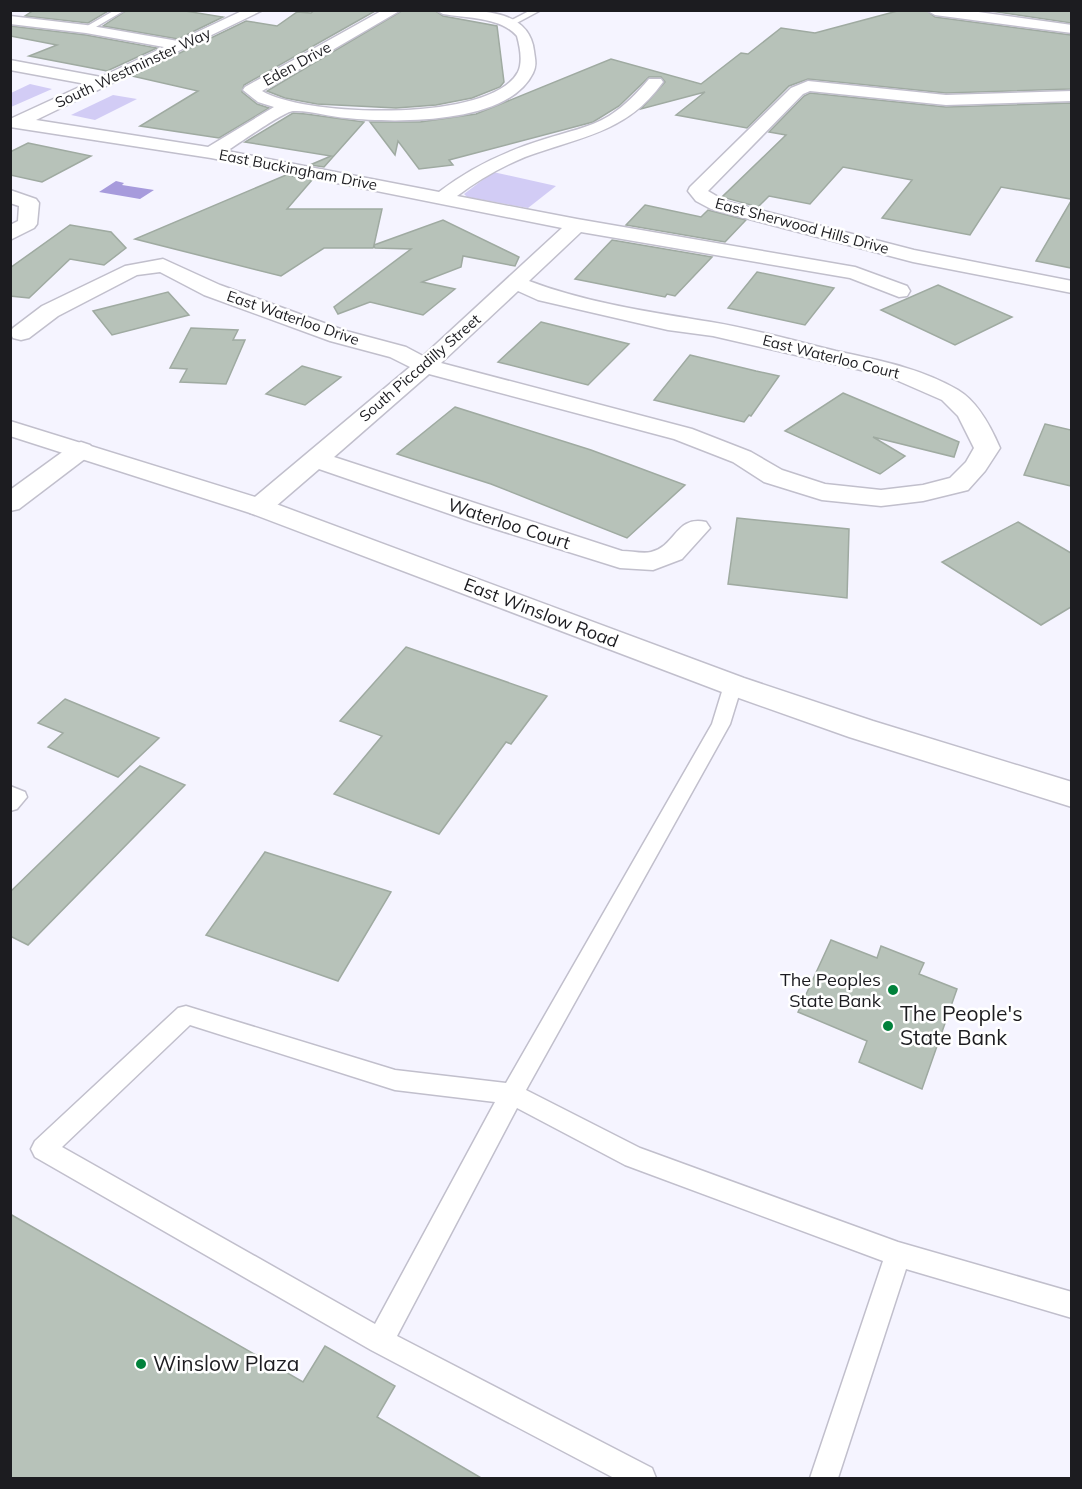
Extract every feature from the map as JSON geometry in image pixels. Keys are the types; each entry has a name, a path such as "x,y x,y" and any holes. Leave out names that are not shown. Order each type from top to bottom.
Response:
{"street":[{"name":"South Westminster Way","path":"14,124 256,10"},
{"name":"Eden Drive","path":"288,106 256,95 251,90 394,10"},
{"path":"288,106 391,117 466,108 494,99 525,75 528,64 524,35 507,24 486,17 442,10"},
{"path":"935,11 1071,29"},
{"path":"10,20 86,29 181,46"},
{"path":"10,65 104,82"},
{"path":"443,198 457,186 505,159 532,148 604,127 631,109 655,82"},
{"name":"East Sherwood Hills Drive","path":"1071,96 946,100 808,86 797,92 697,191 718,205 913,256 1071,287"},
{"name":"Eden Drive","path":"211,153 288,106"},
{"name":"East Buckingham Drive","path":"14,124 211,153 577,225"},
{"path":"10,196 29,203 27,224 10,234"},
{"path":"577,225 855,273 899,291"},
{"name":"South Piccadilly Street","path":"259,507 425,366 577,225"},
{"name":"East Waterloo Drive","path":"21,333 50,311 132,270 163,265 212,290 338,336 398,352 425,366"},
{"name":"East Waterloo Court","path":"425,366 683,434 742,457 773,476 822,492 881,498 923,493 959,484 987,448 979,429 967,411 950,395 895,371 713,329 668,323 546,295 515,283"},
{"name":"East Winslow Road","path":"10,428 259,507 733,685 861,729 1071,795"},
{"path":"10,503 81,450"},
{"name":"Waterloo Court","path":"315,459 483,516 620,559 653,561 672,553 696,528"}],"lane":[{"path":"86,29 122,10"},
{"path":"507,24 538,10"},
{"path":"380,1341 512,1094 721,724 733,685"},
{"path":"10,793 18,796 10,804"},
{"path":"642,1479 380,1341 43,1149 186,1015 395,1080 512,1094 633,1157 898,1254 1071,1305"},
{"path":"824,1479 898,1254"}],"shaded area":[{"path":"30,84 52,89 11,107 11,93"},
{"path":"113,95 137,99 95,120 71,115"},
{"path":"493,172 556,186 528,208 467,197 464,194"},
{"path":"116,181 124,183 122,185 154,190 140,199 99,192"}],"building":[{"path":"34,10 110,10 88,23 25,16"},
{"path":"127,10 179,10 223,17 178,39 103,26"},
{"path":"315,10 377,10 244,85 242,92 257,104 269,108 219,138 140,126 198,91 132,76 246,21 277,26 297,12 311,13"},
{"path":"403,10 434,10 443,16 497,26 504,82 500,87 472,98 436,105 396,108 317,104 285,98 267,91"},
{"path":"901,10 926,10 935,17 1071,35 1071,89 946,93 808,79 789,86 747,128 676,115 705,92 641,109 665,82 661,77 649,77 619,106 593,122 449,160 453,165 419,169 398,141 395,155 370,122 420,122 476,114 611,59 701,84 741,53 748,54 781,28 815,33"},
{"path":"984,10 1071,10 1071,23"},
{"path":"10,26 86,35 157,48 107,71 29,56 57,45 10,36"},
{"path":"810,93 946,107 1071,103 1071,199 1001,187 970,235 882,218 912,180 843,167 810,204 769,196 758,207 722,197 786,135 769,132 804,96"},
{"path":"293,113 364,122 324,167 310,165 331,156 245,142"},
{"path":"28,143 91,156 42,182 10,175 10,152"},
{"path":"286,175 312,180 287,209 382,209 374,245 443,220 519,257 515,266 463,256 461,267 422,282 455,289 423,315 370,302 338,314 334,307 411,249 375,248 374,246 373,248 324,248 281,276 135,239"},
{"path":"1071,201 1071,268 1036,261"},
{"path":"645,205 701,217 708,210 746,220 725,242 626,225"},
{"path":"70,225 111,232 126,248 104,265 70,259 29,298 10,296 10,268"},
{"path":"612,240 712,257 675,296 667,294 665,297 575,279"},
{"path":"757,272 834,288 805,325 728,308"},
{"path":"938,285 1012,317 955,345 881,310"},
{"path":"168,292 189,315 112,335 93,311"},
{"path":"541,322 629,344 588,385 498,362"},
{"path":"191,328 238,330 233,340 245,340 226,384 180,382 187,369 170,368"},
{"path":"690,355 779,376 751,416 749,415 744,422 654,400"},
{"path":"302,366 341,377 305,405 266,394"},
{"path":"843,393 959,442 954,457 873,437 905,456 880,474 785,431"},
{"path":"455,407 591,450 685,485 627,538 491,484 397,454"},
{"path":"1045,424 1071,430 1071,486 1024,475"},
{"path":"737,518 849,529 847,598 728,584"},
{"path":"1018,522 1071,553 1071,607 1041,625 942,562"},
{"path":"406,647 547,696 511,744 506,742 439,834 334,794 382,736 340,721"},
{"path":"65,699 159,738 118,777 48,747 63,733 38,723"},
{"path":"140,766 185,785 28,945 10,936 10,892"},
{"path":"265,852 391,892 338,981 206,935"},
{"name":"The People's State Bank","path":"831,940 877,958 881,946 924,963 919,974 957,989 922,1089 859,1062 867,1041 798,1012"},
{"name":"Winslow Plaza","path":"10,1214 303,1382 325,1346 395,1386 377,1417 483,1479 10,1479"}],"place":[{"name":"The Peoples State Bank","path":"893,990"},
{"name":"The People's State Bank","path":"888,1026"},
{"name":"Winslow Plaza","path":"141,1364"}]}
